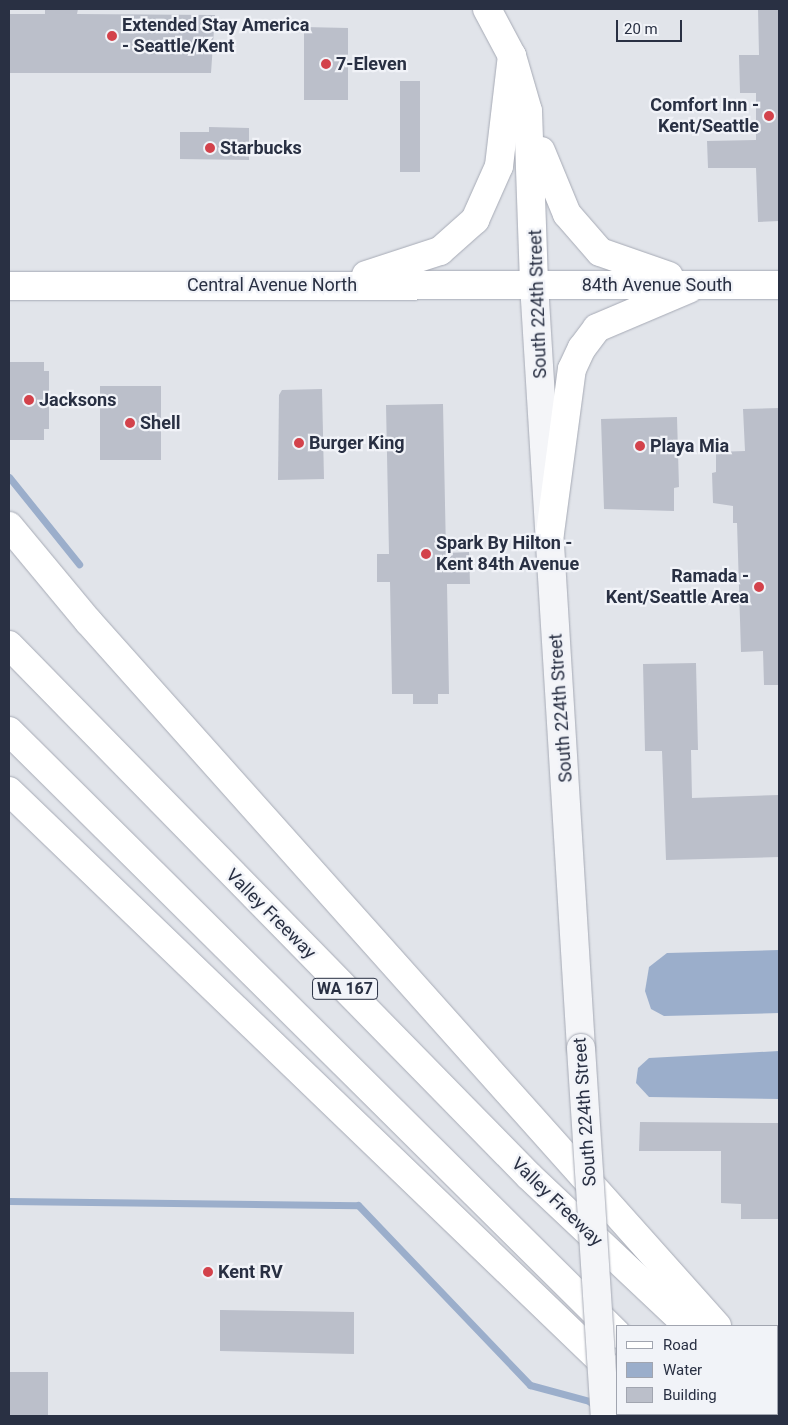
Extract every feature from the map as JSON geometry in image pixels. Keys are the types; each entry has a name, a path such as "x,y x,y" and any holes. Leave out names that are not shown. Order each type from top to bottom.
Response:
{"main road":[{"name":"South 224th Street","path":"487,9 512,56 528,111 534,284"},
{"path":"328,286 408,264 440,251 470,227 491,193 500,166 512,56"},
{"path":"528,111 552,185 567,214 600,252 699,285"},
{"name":"Central Avenue North","path":"9,286 534,284"},
{"name":"84th Avenue South","path":"534,284 779,285"},
{"path":"550,533 572,369 582,348 597,328 699,285"},
{"path":"9,526 88,621 716,1325"},
{"name":"Valley Freeway","path":"9,644 522,1169 687,1325"},
{"name":"WA 167","path":"9,731 616,1333"},
{"path":"9,791 616,1375"}],"street":[{"name":"South 224th Street","path":"534,284 580,1048 605,1416"}],"water":[{"path":"779,950 779,1013 664,1016 651,1009 645,991 649,967 667,953"},
{"path":"779,1051 779,1099 649,1097 636,1083 638,1068 649,1058"}],"building":[{"name":"Extended Stay America - Seattle/Kent","path":"45,9 78,9 77,14 215,15 211,73 9,73 9,14 45,14"},
{"name":"Comfort Inn - Kent/Seattle","path":"758,9 779,9 779,221 758,222 756,168 708,168 707,141 756,140 756,93 740,93 739,55 759,55"},
{"name":"7-Eleven","path":"304,27 348,28 348,100 304,100"},
{"name":"7-Eleven","path":"400,81 420,81 420,172 400,172"},
{"name":"Starbucks","path":"209,127 249,128 249,160 180,159 180,132 209,132"},
{"name":"Jacksons","path":"9,362 44,362 44,371 49,371 49,429 44,429 44,440 9,440"},
{"name":"Shell","path":"100,386 161,386 161,460 100,460"},
{"name":"Burger King","path":"322,389 324,479 278,480 279,395 282,390"},
{"name":"Spark By Hilton - Kent 84th Avenue","path":"443,404 446,553 469,552 470,584 447,584 449,694 438,694 438,704 413,704 413,694 392,694 390,582 377,582 377,554 389,554 386,405"},
{"path":"779,408 779,685 764,685 763,651 741,652 737,523 733,523 733,506 713,503 712,473 716,472 716,452 745,451 743,409"},
{"name":"Playa Mia","path":"677,417 679,487 674,488 674,511 604,509 601,419"},
{"path":"696,663 698,750 691,750 692,798 779,795 779,857 666,860 662,751 645,751 643,664"},
{"path":"640,1122 779,1123 779,1219 741,1219 741,1204 721,1203 721,1151 639,1151"},
{"path":"220,1310 354,1312 354,1354 220,1351"},
{"path":"9,1372 48,1372 48,1416 9,1416"}],"waterway":[{"path":"9,477 79,564"},
{"path":"9,1201 358,1205 530,1385 589,1401 597,1408"}],"place":[{"name":"Extended Stay America - Seattle/Kent","path":"112,36"},
{"name":"7-Eleven","path":"326,64"},
{"name":"Comfort Inn - Kent/Seattle","path":"769,116"},
{"name":"Starbucks","path":"210,148"},
{"name":"Jacksons","path":"29,400"},
{"name":"Shell","path":"130,423"},
{"name":"Burger King","path":"299,443"},
{"name":"Playa Mia","path":"640,446"},
{"name":"Spark By Hilton - Kent 84th Avenue","path":"426,554"},
{"name":"Ramada - Kent/Seattle Area","path":"759,587"},
{"name":"Kent RV","path":"208,1272"}]}
